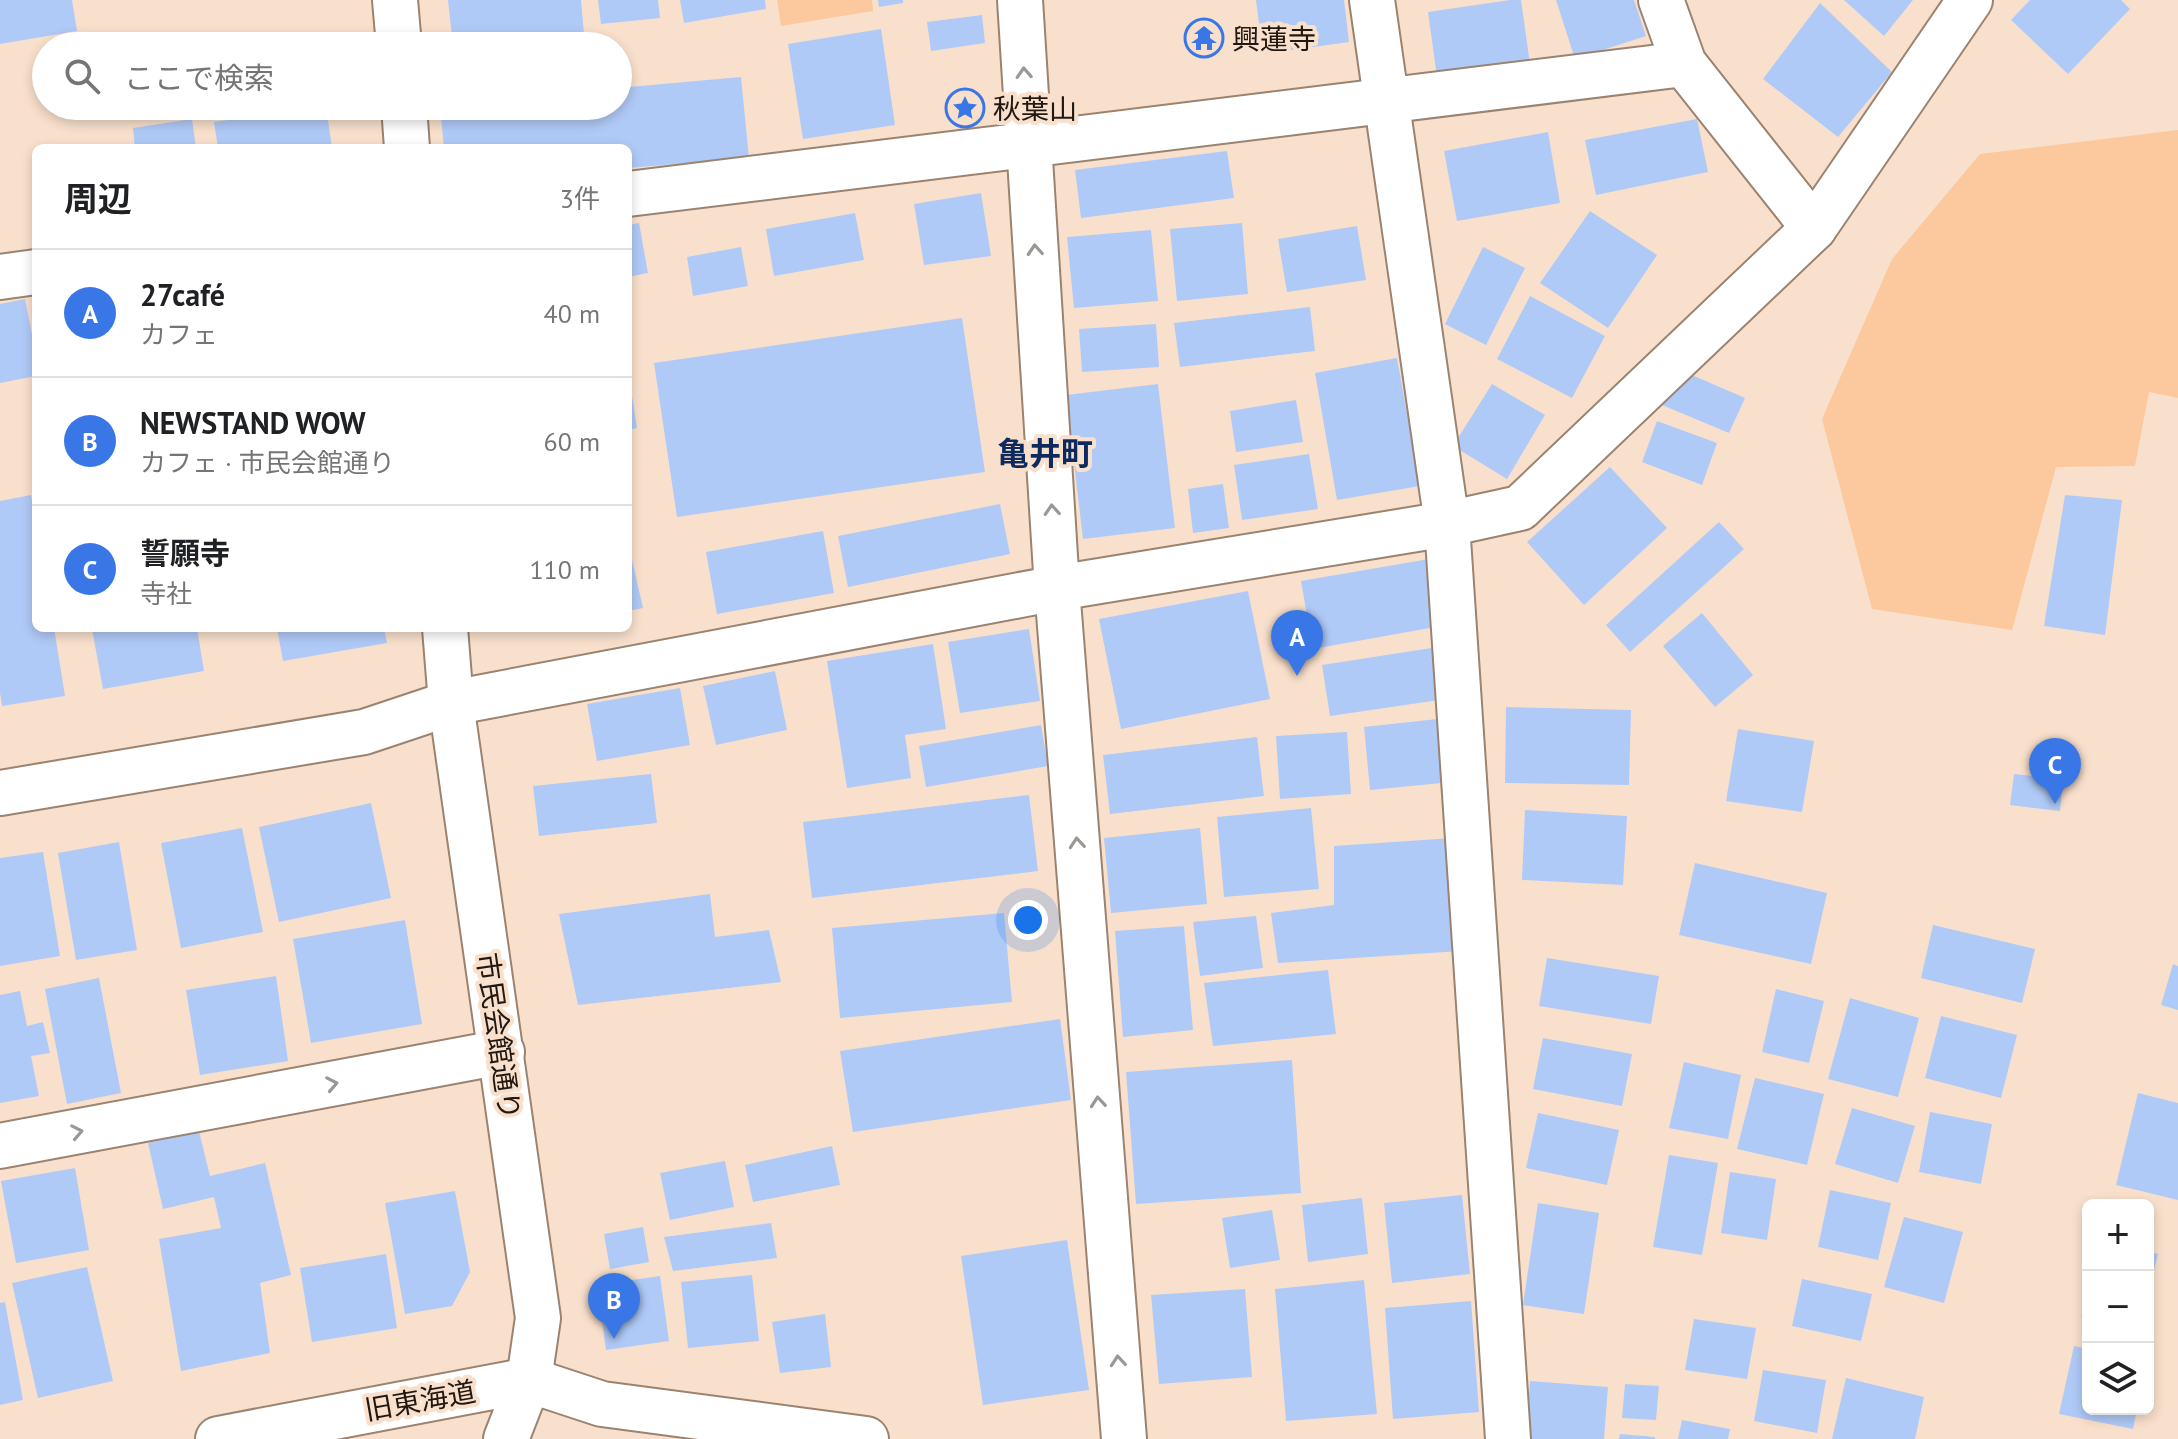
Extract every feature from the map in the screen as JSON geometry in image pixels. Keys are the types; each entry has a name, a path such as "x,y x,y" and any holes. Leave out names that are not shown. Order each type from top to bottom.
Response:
{"street":[{"path":"395,0 398,32"},
{"path":"1020,0 1057,588 1124,1439"},
{"path":"1372,0 1447,524 1508,1439"},
{"path":"1661,0 1684,64 1814,228"},
{"path":"0,793 364,732 451,703 1057,588 1447,524 1520,508 1814,228 1970,0"},
{"path":"632,194 1684,64"},
{"path":"405,120 407,144"},
{"path":"0,277 32,273"},
{"name":"市民会館通り","path":"445,632 451,703 538,1318 529,1380 506,1439"},
{"path":"0,1146 502,1052"},
{"path":"529,1380 602,1404 866,1439"},
{"name":"旧東海道","path":"218,1439 529,1380"}],"shaded area":[{"path":"777,0 872,0 873,11 781,26"},
{"path":"2178,130 2178,398 2149,392 2135,466 2056,467 2012,630 1872,609 1822,419 1892,259 1980,154"}],"building":[{"path":"0,0 72,0 77,31 32,32 32,39 0,44"},
{"path":"448,0 581,0 584,32 451,32"},
{"path":"598,0 658,0 660,18 601,24"},
{"path":"680,0 765,0 766,9 684,23"},
{"path":"878,0 903,0 903,3 879,7"},
{"path":"1256,0 1344,0 1349,42 1263,54"},
{"path":"1521,0 1530,64 1437,77 1428,12"},
{"path":"1556,0 1634,0 1646,36 1575,59"},
{"path":"1844,0 1913,0 1884,36"},
{"path":"2030,0 2121,0 2130,9 2068,74 2011,20"},
{"path":"1820,3 1892,72 1838,137 1763,79"},
{"path":"982,15 985,43 931,51 927,22"},
{"path":"881,29 895,125 803,139 788,44"},
{"path":"741,77 749,158 632,168 632,144 444,144 441,120 632,120 632,87"},
{"path":"1697,119 1708,172 1596,195 1585,140"},
{"path":"192,120 195,144 135,144 133,128"},
{"path":"328,120 331,144 217,144 214,122"},
{"path":"1548,132 1560,203 1457,221 1444,151"},
{"path":"1227,151 1234,198 1081,218 1075,170"},
{"path":"981,193 991,256 924,265 914,204"},
{"path":"1590,211 1657,255 1608,328 1540,283"},
{"path":"855,213 864,260 774,276 766,229"},
{"path":"639,223 648,273 632,276 632,224"},
{"path":"1242,223 1248,294 1177,301 1170,229"},
{"path":"1357,226 1366,280 1287,292 1278,239"},
{"path":"1151,230 1158,301 1074,308 1067,237"},
{"path":"741,247 748,286 693,296 687,257"},
{"path":"1483,247 1525,268 1486,345 1445,324"},
{"path":"1530,296 1605,336 1572,398 1497,359"},
{"path":"25,299 32,335 32,377 0,383 0,304"},
{"path":"1310,307 1315,351 1180,367 1174,323"},
{"path":"962,318 985,472 677,517 654,363"},
{"path":"1156,324 1159,367 1082,372 1079,329"},
{"path":"1397,358 1420,486 1337,500 1315,373"},
{"path":"1678,369 1745,398 1729,433 1662,405"},
{"path":"1158,384 1175,528 1083,539 1066,395"},
{"path":"1492,384 1545,415 1507,479 1453,446"},
{"path":"632,396 637,428 632,429"},
{"path":"1296,400 1303,442 1236,452 1230,411"},
{"path":"1657,421 1717,443 1702,485 1642,462"},
{"path":"1309,454 1318,509 1242,520 1234,465"},
{"path":"1610,467 1667,528 1584,605 1527,542"},
{"path":"1223,484 1229,528 1193,533 1188,489"},
{"path":"31,495 32,632 55,632 65,696 2,706 0,501"},
{"path":"2065,495 2122,500 2105,635 2044,626"},
{"path":"1000,504 1010,554 848,587 838,536"},
{"path":"1719,522 1744,549 1630,652 1606,625"},
{"path":"823,531 834,593 717,614 706,552"},
{"path":"1429,559 1441,626 1313,649 1301,581"},
{"path":"632,560 643,608 632,610"},
{"path":"1248,591 1270,699 1121,729 1099,619"},
{"path":"1702,613 1753,675 1715,707 1663,646"},
{"path":"1029,629 1040,701 960,713 948,642"},
{"path":"93,632 198,632 204,671 103,689"},
{"path":"278,632 385,632 387,643 283,661"},
{"path":"933,644 946,729 905,735 911,778 847,788 827,661"},
{"path":"1438,647 1446,699 1330,716 1322,665"},
{"path":"775,671 787,730 716,745 703,686"},
{"path":"680,688 690,745 597,761 587,704"},
{"path":"1506,707 1631,710 1629,785 1505,783"},
{"path":"1456,717 1462,781 1370,790 1364,727"},
{"path":"1041,725 1048,766 926,787 919,746"},
{"path":"1738,729 1814,741 1802,812 1726,801"},
{"path":"1347,732 1351,794 1280,799 1276,736"},
{"path":"1257,737 1264,796 1110,814 1103,755"},
{"path":"651,774 657,823 539,836 533,786"},
{"path":"2014,774 2063,779 2060,811 2010,805"},
{"path":"1029,795 1038,871 812,898 803,822"},
{"path":"371,803 391,898 279,922 259,827"},
{"path":"1311,808 1319,889 1224,897 1217,817"},
{"path":"1525,810 1627,816 1623,885 1522,880"},
{"path":"242,828 263,932 181,948 161,843"},
{"path":"1200,828 1207,904 1111,913 1104,838"},
{"path":"1453,838 1461,951 1278,963 1271,913 1334,905 1334,846"},
{"path":"119,842 137,950 76,960 58,853"},
{"path":"43,852 60,956 0,966 0,858"},
{"path":"1695,863 1827,893 1811,964 1679,935"},
{"path":"710,894 715,937 769,930 781,982 578,1005 559,914"},
{"path":"1004,913 1012,1002 840,1018 832,928"},
{"path":"1256,916 1263,968 1200,976 1193,922"},
{"path":"405,920 422,1024 311,1043 293,939"},
{"path":"1933,925 2035,949 2022,1003 1921,978"},
{"path":"1184,926 1193,1030 1123,1037 1115,931"},
{"path":"1547,958 1659,976 1651,1024 1539,1006"},
{"path":"2173,964 2178,966 2178,1010 2161,1005"},
{"path":"1328,970 1336,1034 1213,1046 1204,983"},
{"path":"276,976 288,1061 200,1075 186,990"},
{"path":"99,978 121,1093 67,1104 45,989"},
{"path":"1776,989 1824,1001 1809,1063 1762,1052"},
{"path":"20,991 27,1026 43,1022 50,1053 31,1056 39,1096 0,1103 0,995"},
{"path":"1850,998 1919,1018 1898,1097 1828,1079"},
{"path":"1941,1016 2017,1035 2001,1098 1925,1078"},
{"path":"1060,1019 1071,1100 853,1132 840,1051"},
{"path":"1543,1038 1632,1054 1622,1106 1533,1089"},
{"path":"1292,1060 1301,1193 1136,1204 1126,1072"},
{"path":"1684,1062 1741,1075 1728,1139 1669,1128"},
{"path":"1755,1078 1824,1094 1807,1165 1737,1149"},
{"path":"2138,1093 2178,1103 2178,1200 2116,1185"},
{"path":"1852,1108 1915,1126 1898,1183 1835,1164"},
{"path":"1930,1112 1992,1124 1981,1184 1919,1172"},
{"path":"1538,1113 1619,1130 1607,1185 1526,1168"},
{"path":"199,1131 210,1176 265,1163 291,1275 260,1283 270,1353 181,1371 159,1239 221,1228 214,1197 163,1209 148,1143"},
{"path":"832,1146 840,1185 753,1202 745,1165"},
{"path":"1669,1155 1718,1163 1702,1255 1653,1247"},
{"path":"725,1161 734,1207 670,1220 660,1173"},
{"path":"75,1168 89,1250 16,1263 1,1181"},
{"path":"1730,1172 1776,1179 1767,1240 1721,1233"},
{"path":"1830,1190 1891,1203 1878,1260 1818,1247"},
{"path":"455,1191 470,1272 452,1306 405,1314 385,1203"},
{"path":"1462,1195 1470,1274 1392,1283 1384,1203"},
{"path":"1362,1198 1368,1254 1308,1262 1302,1205"},
{"path":"1538,1203 1599,1213 1584,1314 1523,1305"},
{"path":"1272,1210 1280,1260 1230,1268 1222,1218"},
{"path":"1904,1217 1963,1232 1944,1303 1884,1287"},
{"path":"771,1223 777,1258 673,1271 664,1237"},
{"path":"643,1227 649,1262 610,1269 604,1234"},
{"path":"1067,1240 1089,1390 983,1405 961,1256"},
{"path":"386,1254 397,1328 312,1342 300,1268"},
{"path":"87,1267 113,1381 38,1398 12,1283"},
{"path":"752,1275 759,1341 688,1348 681,1282"},
{"path":"660,1276 669,1341 606,1350 597,1285"},
{"path":"1802,1279 1872,1294 1861,1341 1792,1326"},
{"path":"1364,1280 1377,1414 1286,1421 1275,1289"},
{"path":"1245,1289 1252,1377 1159,1384 1151,1295"},
{"path":"1471,1301 1479,1412 1393,1419 1385,1308"},
{"path":"5,1302 23,1400 0,1405 0,1303"},
{"path":"825,1314 831,1367 780,1373 772,1322"},
{"path":"1694,1319 1756,1328 1747,1379 1685,1370"},
{"path":"2074,1346 2082,1348 2082,1415 2136,1415 2133,1429 2059,1414"},
{"path":"1763,1370 1826,1380 1817,1433 1754,1421"},
{"path":"1846,1378 1924,1397 1915,1439 1832,1439"},
{"path":"1530,1381 1608,1387 1604,1439 1526,1439"},
{"path":"1625,1384 1659,1386 1656,1420 1622,1418"},
{"path":"1682,1420 1730,1429 1728,1439 1678,1439"},
{"path":"1620,1434 1655,1437 1655,1439 1619,1439"}],"place":[{"name":"興蓮寺","path":"1204,38"},
{"name":"秋葉山","path":"965,108"},
{"name":"27café","path":"1297,676"},
{"name":"誓願寺","path":"2055,804"},
{"name":"NEWSTAND WOW","path":"614,1339"}],"district":[{"name":"亀井町","path":"1045,453"}]}
